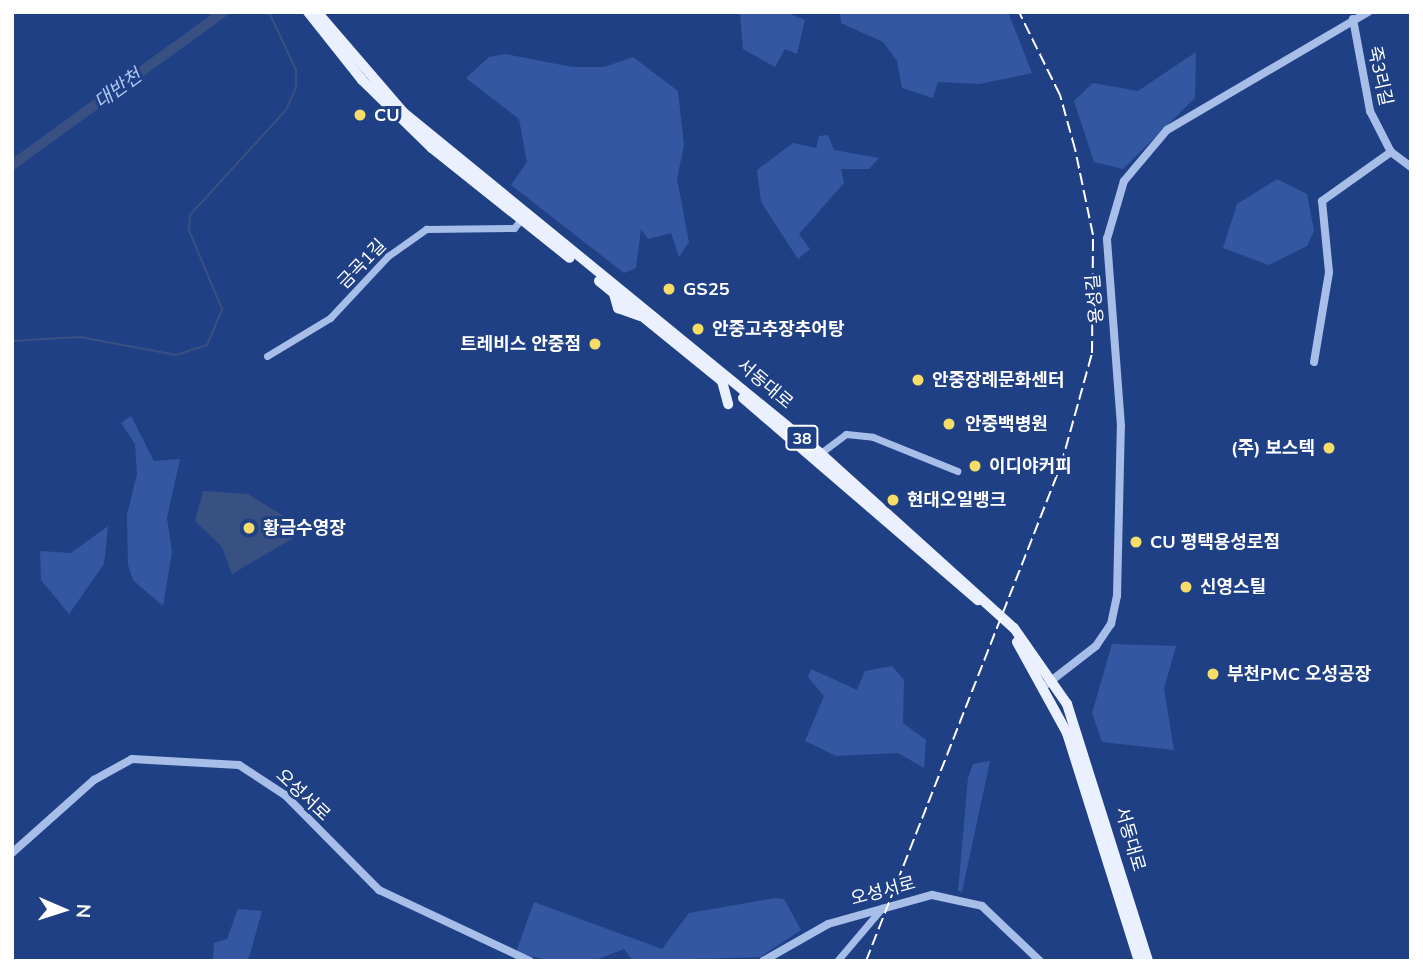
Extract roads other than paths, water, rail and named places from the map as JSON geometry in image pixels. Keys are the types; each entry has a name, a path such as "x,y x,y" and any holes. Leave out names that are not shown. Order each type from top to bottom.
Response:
{"main road":[{"name":"서동대로","path":"308,12 385,103 996,607 1049,682 1084,748 1148,961"},
{"name":"서동대로","path":"317,12 403,111 640,316 817,457"},
{"path":"722,381 728,404"},
{"name":"서동대로","path":"1049,682 1087,787 1139,961"}],"street":[{"name":"용성길","path":"1049,682 1096,646 1111,624 1117,596 1121,426 1107,247 1116,199 1136,163 1167,130 1368,12"},
{"name":"죽3리길","path":"1353,19 1370,111 1391,152 1411,167"},
{"path":"1314,362 1329,272 1322,201 1391,152"},
{"name":"금곡1길","path":"267,356 330,317 388,256 426,229 514,228 524,216"},
{"path":"817,457 846,434 873,437 957,471"},
{"name":"오성서로","path":"12,853 94,780 132,758 239,765 285,795 379,890 530,961"},
{"name":"오성서로","path":"763,961 828,924 885,905 932,895 960,897 990,913 1040,961"},
{"path":"837,961 885,905"}],"waterway":[{"name":"대반천","path":"12,165 223,12"},
{"path":"12,341 80,337 176,355 207,345 222,309 189,230 190,215 286,110 296,88 296,70 269,12"}],"railway":[{"path":"866,961 1061,465 1092,353 1093,235 1075,149 1060,95 1019,12"}],"place":[{"name":"CU","path":"360,115"},
{"name":"GS25","path":"669,289"},
{"name":"안중고추장추어탕","path":"698,329"},
{"name":"트레비스 안중점","path":"595,344"},
{"name":"안중장례문화센터","path":"918,380"},
{"name":"안중백병원","path":"949,424"},
{"name":"(주) 보스텍","path":"1329,448"},
{"name":"이디야커피","path":"975,466"},
{"name":"현대오일뱅크","path":"893,500"},
{"name":"황금수영장","path":"249,528"},
{"name":"CU 평택용성로점","path":"1136,542"},
{"name":"신영스틸","path":"1186,587"},
{"name":"부천PMC 오성공장","path":"1213,674"}]}
